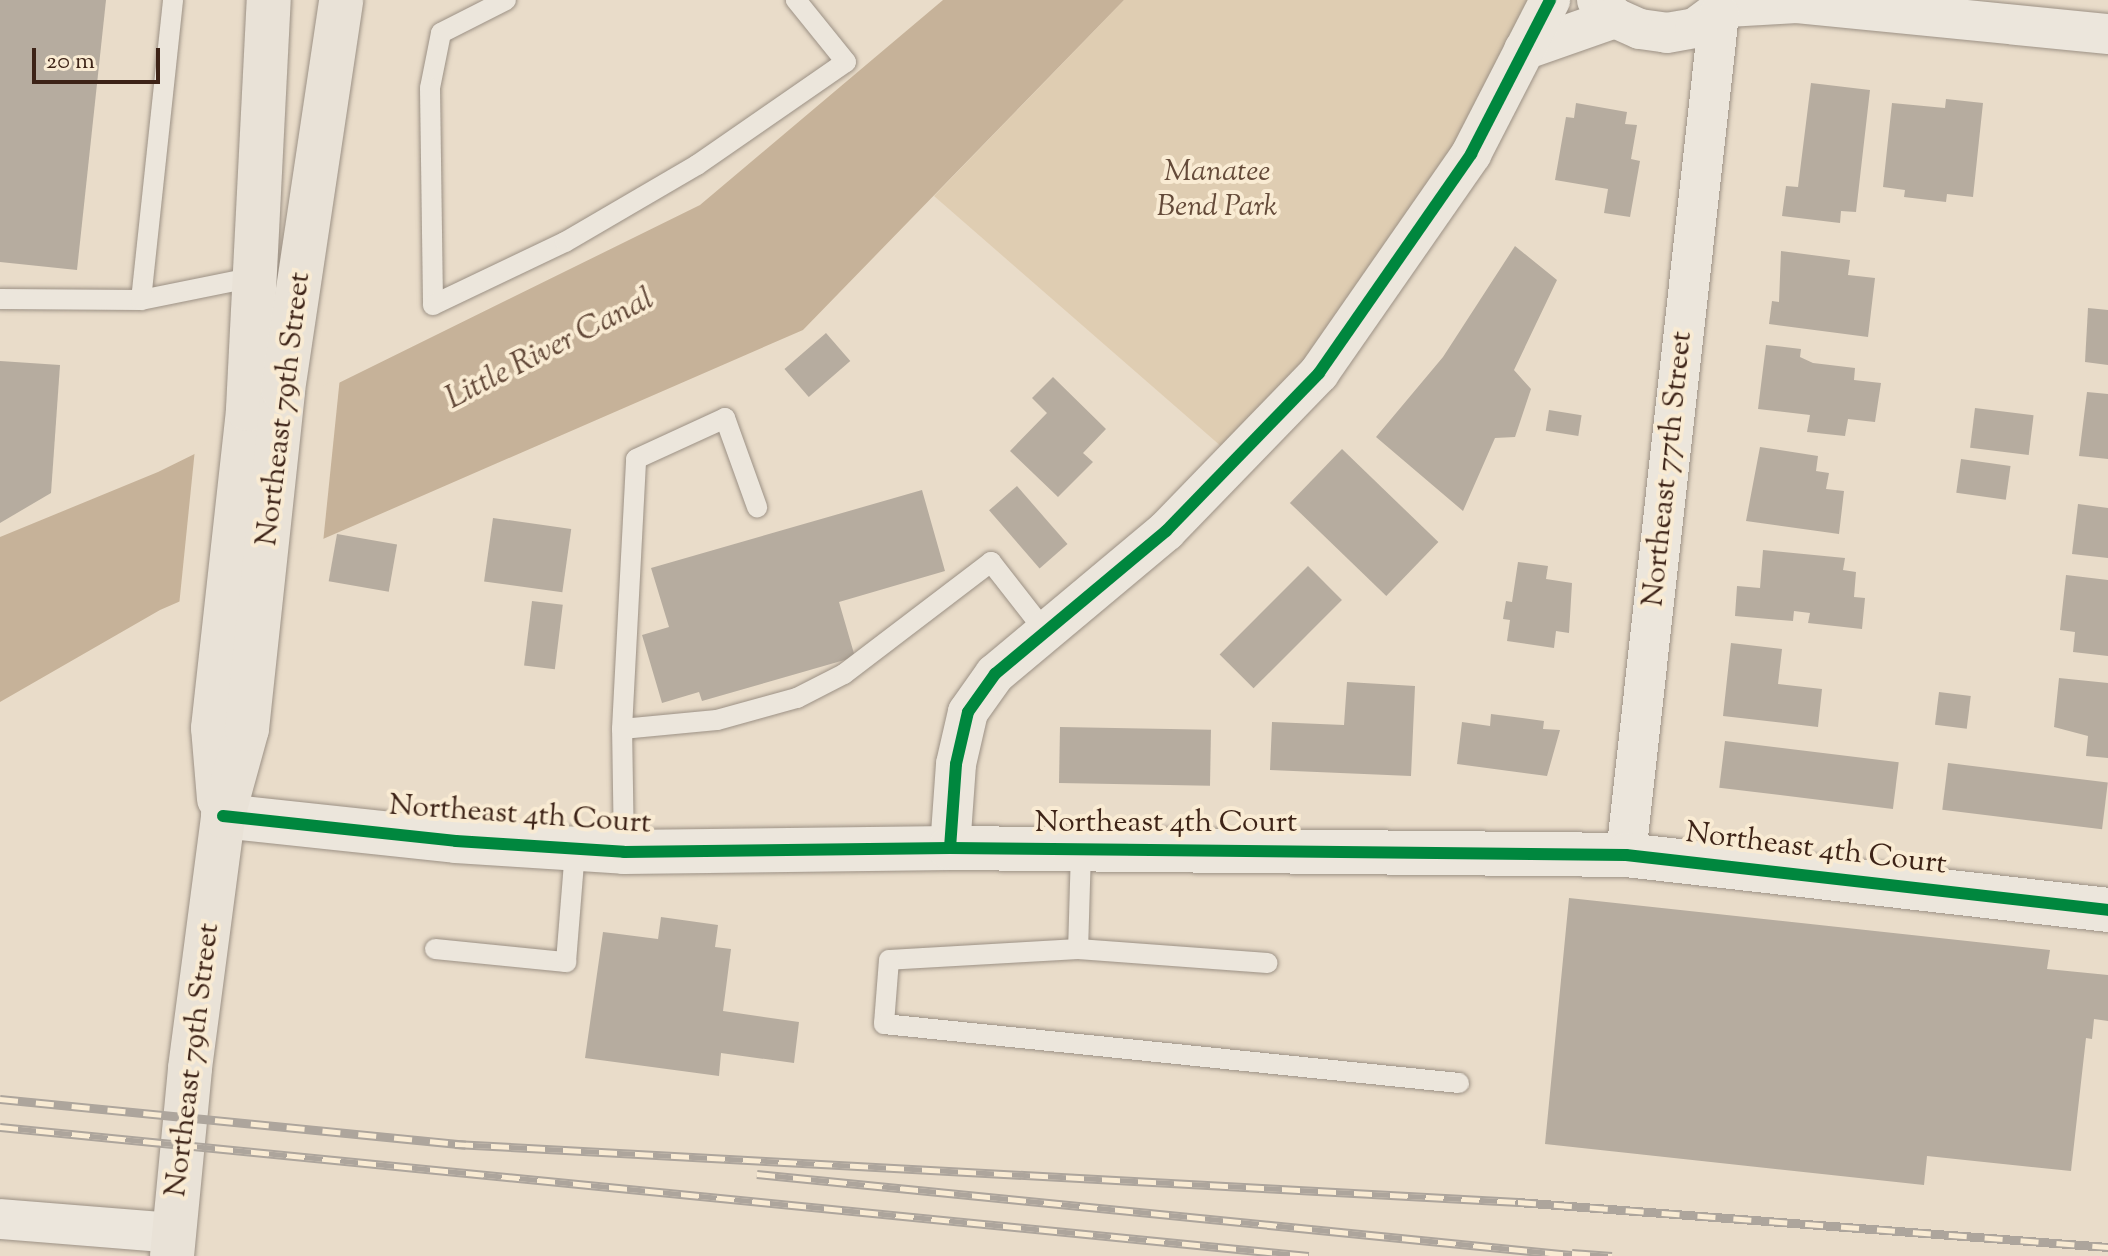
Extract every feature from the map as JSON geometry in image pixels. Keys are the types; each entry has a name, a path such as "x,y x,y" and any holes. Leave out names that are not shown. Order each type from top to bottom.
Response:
{"main road":[{"name":"Northeast 79th Street","path":"265,400 255,277 269,0"},
{"name":"Northeast 79th Street","path":"173,1245 223,816 247,729 246,589 265,400 341,0"}],"street":[{"path":"950,848 956,764 968,712 995,674 1166,531 1319,373 1471,154 1550,0"},
{"path":"1655,32 1695,28 1726,7 1796,2 2108,34"},
{"name":"Northeast 77th Street","path":"1626,855 1711,84 1726,7"},
{"path":"1524,50 1606,9 1655,32 1711,84"},
{"name":"Northeast 4th Court","path":"223,816 624,852 950,848 1626,855 2108,910"},
{"path":"0,1219 173,1245"}],"lane":[{"path":"141,300 173,0"},
{"path":"506,0 441,33 430,88 433,305 565,242 697,165 846,62 796,0"},
{"path":"0,299 141,300 255,277"},
{"path":"624,852 622,729 636,459 725,418 757,507"},
{"path":"622,729 717,720 797,698 844,674 991,562 1045,631"},
{"path":"435,949 566,962 575,850"},
{"path":"1078,949 1081,850"},
{"path":"1267,963 1078,949 889,960 884,1024 1459,1083"}],"green space":[{"name":"Manatee Bend Park","path":"1124,0 1556,0 1238,461 934,196"}],"water":[{"name":"Little River Canal","path":"943,0 1124,0 803,330 160,610 0,702 0,537 158,472 700,205"}],"pier":[{"path":"340,377 323,543 179,606 195,449"}],"building":[{"path":"0,0 106,0 77,270 0,262"},
{"path":"1811,83 1870,90 1856,212 1841,211 1840,223 1782,216 1786,186 1798,187"},
{"path":"1946,99 1983,103 1973,197 1947,194 1946,202 1904,197 1905,190 1883,187 1892,103 1945,108"},
{"path":"1576,103 1627,112 1625,124 1637,125 1631,159 1640,161 1630,217 1604,213 1608,189 1555,180 1566,117 1574,118"},
{"path":"1515,246 1557,280 1514,370 1531,389 1515,437 1495,438 1463,511 1376,437 1443,357"},
{"path":"1781,251 1850,260 1848,275 1875,278 1868,337 1769,324 1772,301 1779,302"},
{"path":"2088,308 2108,310 2108,365 2085,362"},
{"path":"826,333 850,361 809,397 784,369"},
{"path":"1766,345 1801,349 1800,357 1813,363 1855,368 1854,380 1881,383 1875,422 1848,419 1845,436 1807,432 1810,415 1758,409"},
{"path":"0,361 60,365 51,493 0,523"},
{"path":"1053,377 1106,429 1083,453 1093,462 1058,497 1010,451 1047,413 1032,398"},
{"path":"2087,392 2108,394 2108,459 2079,456"},
{"path":"1975,408 2034,415 2029,455 1970,448"},
{"path":"1549,410 1582,415 1578,436 1546,431"},
{"path":"1760,447 1818,456 1816,471 1829,473 1826,489 1844,491 1839,534 1746,521"},
{"path":"1342,449 1438,542 1386,596 1290,503"},
{"path":"1961,459 2011,466 2006,500 1956,493"},
{"path":"1017,486 1068,544 1040,568 989,510"},
{"path":"922,490 945,571 839,602 855,657 702,701 699,692 662,703 642,635 669,627 651,568"},
{"path":"2078,504 2108,508 2108,558 2072,554"},
{"path":"493,518 571,529 562,592 484,581"},
{"path":"337,534 397,545 389,592 329,581"},
{"path":"1763,550 1845,558 1843,570 1856,572 1854,597 1865,598 1862,629 1808,623 1810,613 1794,611 1793,621 1735,616 1737,586 1760,588"},
{"path":"1518,562 1548,566 1546,579 1572,583 1569,633 1556,631 1554,648 1507,641 1510,620 1503,619 1506,601 1512,602"},
{"path":"1308,566 1342,600 1254,688 1220,654"},
{"path":"2066,575 2108,580 2108,656 2073,652 2075,632 2060,630"},
{"path":"532,601 563,605 555,669 524,666"},
{"path":"1731,643 1782,649 1778,684 1822,689 1818,727 1723,716"},
{"path":"2059,678 2108,683 2108,758 2086,756 2088,736 2054,727"},
{"path":"1347,682 1415,686 1411,776 1270,770 1272,722 1344,725"},
{"path":"1939,692 1971,696 1967,729 1935,725"},
{"path":"1491,714 1544,721 1543,729 1560,730 1547,776 1457,764 1462,722 1490,726"},
{"path":"1060,727 1211,730 1210,786 1059,783"},
{"path":"1725,741 1899,762 1893,809 1719,788"},
{"path":"1948,763 2108,783 2102,829 1942,810"},
{"path":"1569,898 2050,950 2047,969 2108,975 2108,1021 2094,1019 2092,1039 2086,1038 2071,1171 1927,1156 1924,1185 1545,1144"},
{"path":"661,917 718,925 715,947 731,949 723,1011 799,1022 794,1063 721,1053 719,1076 585,1058 603,932 658,939"}],"railway":[{"path":"0,1099 466,1145"},
{"path":"0,1127 1309,1256"},
{"path":"455,1144 1518,1202 2108,1247"},
{"path":"757,1174 1581,1256"},
{"path":"1572,1253 1612,1256"}],"cycle path":[{"path":"950,848 956,764 968,712 995,674 1166,531 1319,373 1471,154 1550,0"},
{"path":"223,816 456,841 624,852 950,848 1626,855 2108,910"}]}
